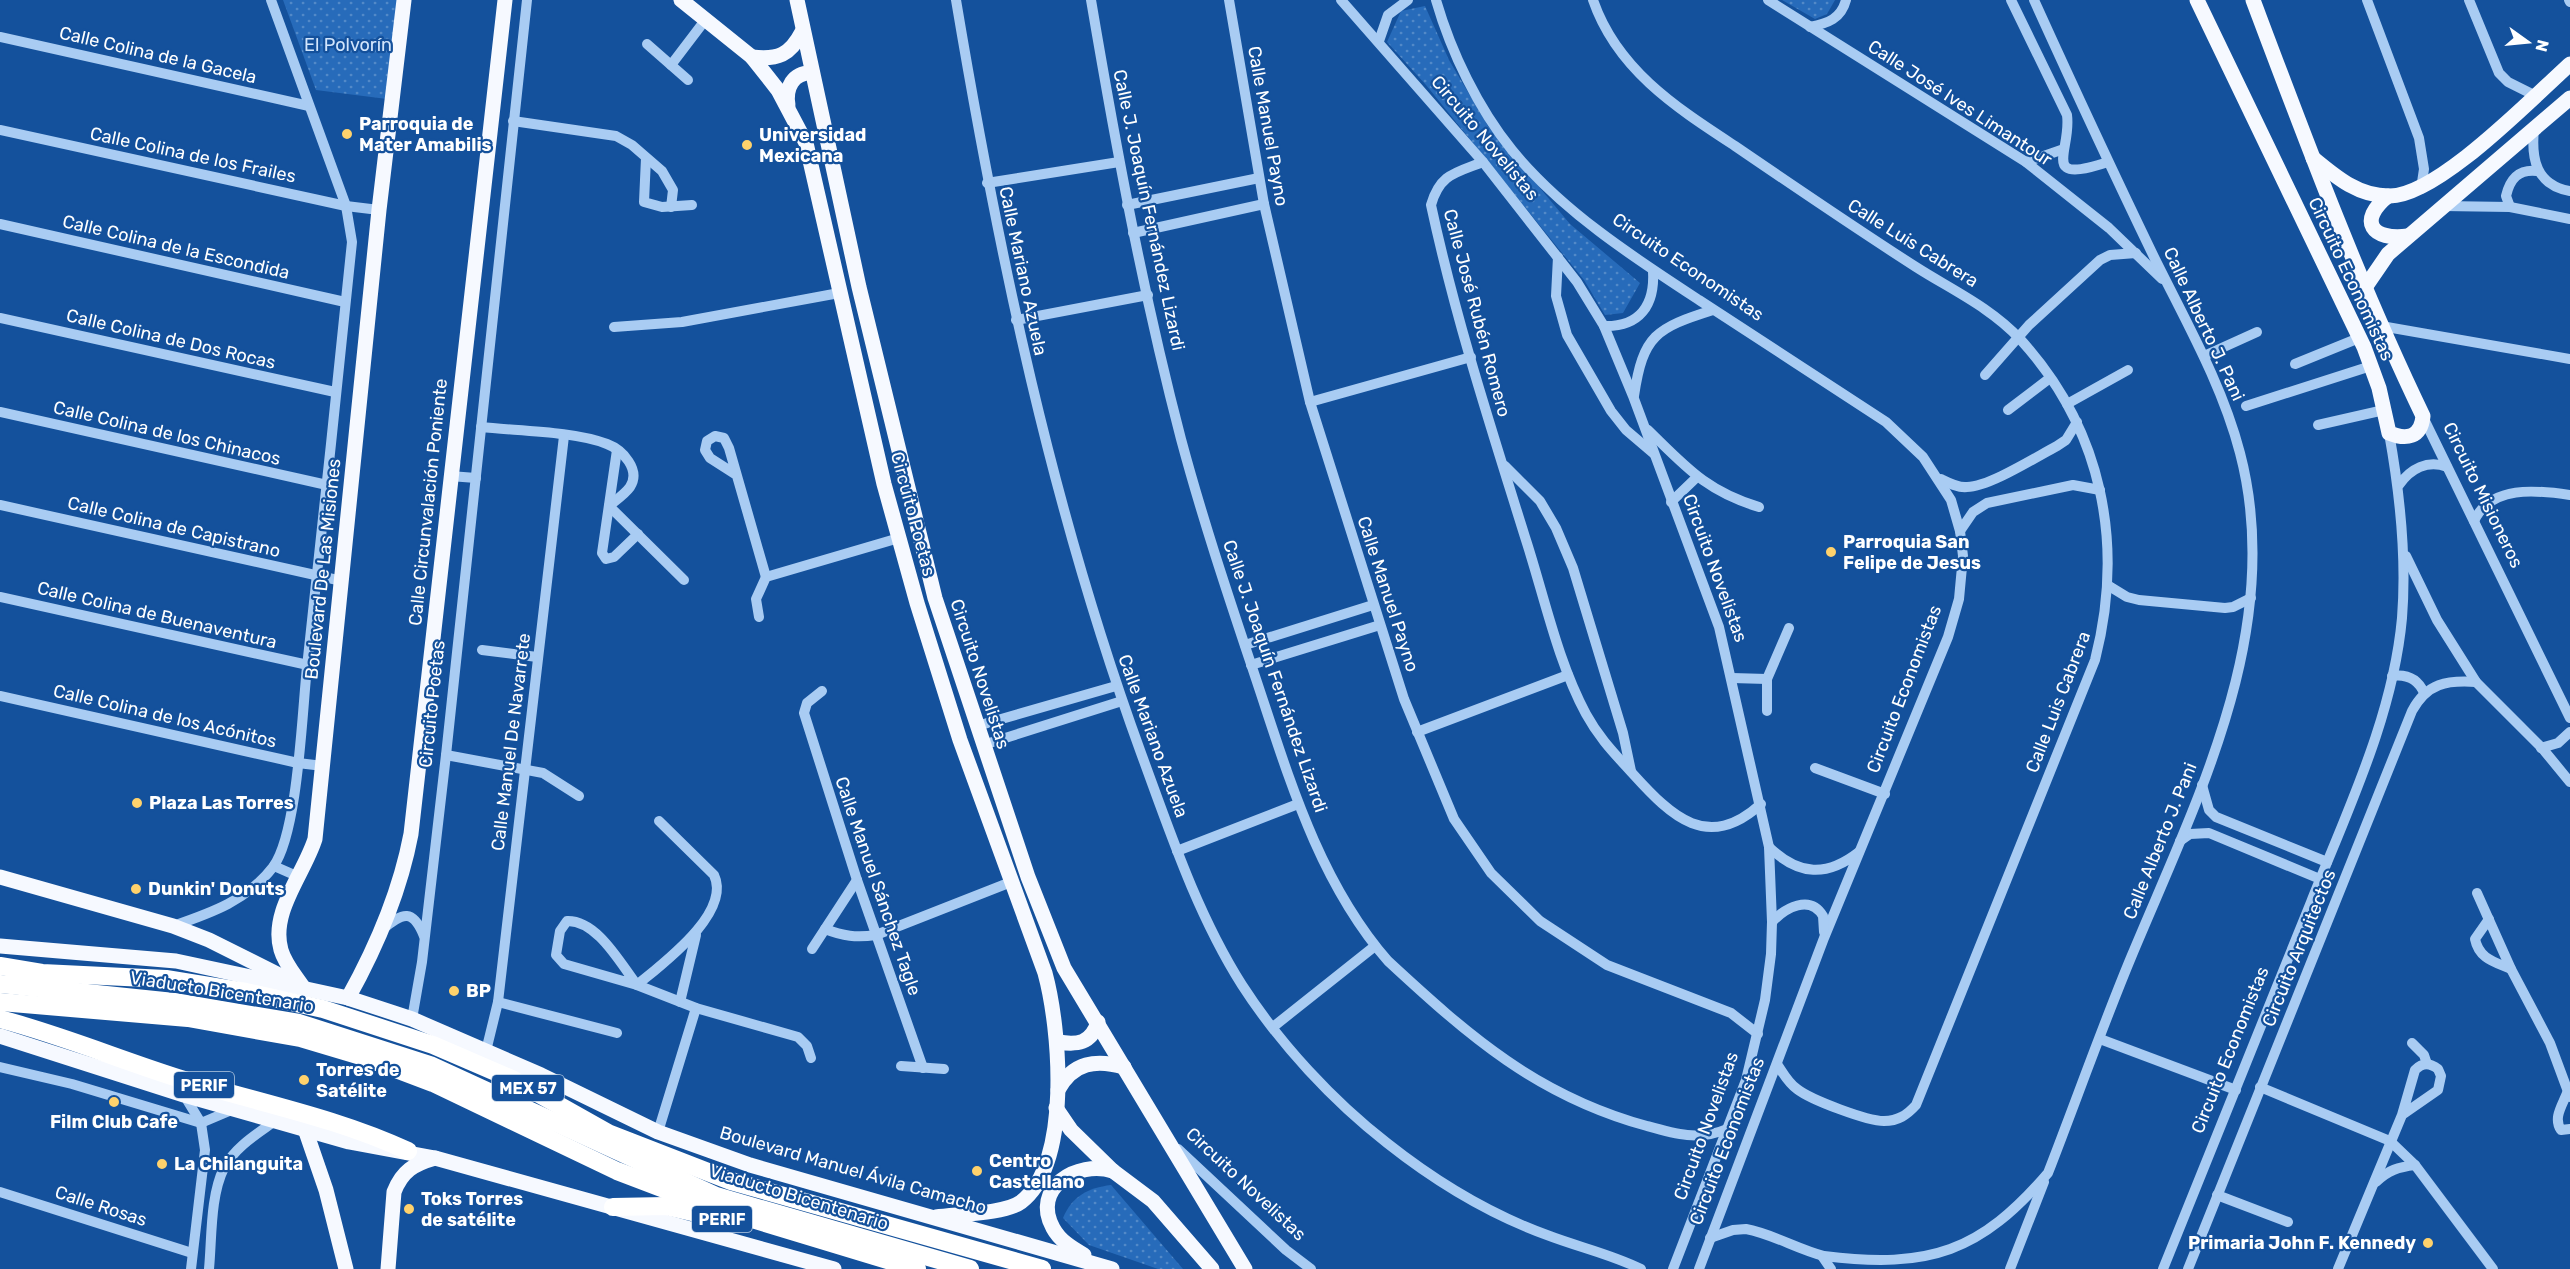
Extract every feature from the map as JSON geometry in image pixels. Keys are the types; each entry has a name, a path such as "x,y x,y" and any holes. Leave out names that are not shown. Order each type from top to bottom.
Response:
{"highway":[{"name":"MEX 57","path":"0,966 42,973 166,979 246,992 323,1009 434,1045 514,1080 610,1134 732,1181 1042,1269"},
{"name":"Viaducto Bicentenario","path":"0,984 174,1002 299,1023 430,1065 716,1196 970,1269"},
{"name":"MEX 57","path":"0,1002 188,1018 300,1038 367,1058 433,1083 617,1171 709,1206 917,1269"},
{"name":"PERIF","path":"0,1019 178,1078 336,1122 374,1135 408,1151"},
{"name":"PERIF","path":"613,1207 666,1206 830,1244"}],"main road":[{"name":"Boulevard De Las Misiones","path":"303,987 285,960 279,934 282,916 315,839 379,210 404,0"},
{"name":"Calle Circunvalación Poniente","path":"348,998 382,930 400,881 411,834 505,0"},
{"name":"Circuito Poetas","path":"681,0 752,57 788,106 806,143 839,293 899,538 960,740 1045,973 1058,1042 1058,1090 1046,1162 1040,1178 1020,1203 1003,1209 936,1216"},
{"name":"Circuito Novelistas","path":"796,0 861,298 935,598 983,745 1044,920 1064,968 1171,1143"},
{"name":"Circuito Economistas","path":"2197,0 2359,338 2371,366 2389,433"},
{"name":"Circuito Misioneros","path":"2253,0 2364,289 2423,416"},
{"path":"752,57 770,59 780,57 790,51 802,32"},
{"path":"2312,158 2342,182 2363,192 2388,196 2421,189 2446,173 2570,63"},
{"path":"788,106 787,93 791,82 801,74 812,73"},
{"path":"2364,289 2388,254 2570,98"},
{"path":"2388,196 2376,206 2372,225 2376,233 2384,237 2408,236"},
{"path":"2389,433 2403,437 2412,436 2419,431 2423,416"},
{"path":"0,877 173,926 209,940 303,987"},
{"name":"Boulevard Manuel Ávila Camacho","path":"0,946 176,961 348,998 412,1019 486,1051 658,1132 750,1166 936,1216 1107,1267"},
{"path":"1058,1042 1082,1043 1091,1037 1098,1022"},
{"path":"0,1036 184,1095 356,1144 408,1151 435,1158 834,1269"},
{"path":"1058,1090 1071,1072 1084,1065 1100,1062 1124,1067"},
{"path":"1056,1108 1071,1130 1113,1171 1153,1202 1212,1269"},
{"path":"305,1129 326,1190 346,1269"},
{"path":"1171,1143 1245,1269"},
{"path":"388,1269 393,1201 398,1181 408,1169 435,1158"},
{"path":"1107,1267 1059,1237 1052,1227 1049,1205 1056,1185 1073,1172 1096,1167 1113,1171"}],"street":[{"name":"Boulevard De Las Misiones","path":"173,926 208,914 240,898 274,866 288,830 298,763 318,576 352,242 346,206 270,0"},
{"name":"Circuito Poetas","path":"412,1019 425,939 446,755 527,0"},
{"name":"Calle Mariano Azuela","path":"956,0 987,183 1016,320 1043,434 1086,592 1116,686 1177,851 1217,941 1243,986 1273,1027 1297,1056 1376,1134 1444,1184 1535,1230 1641,1269"},
{"name":"Calle J. Joaquín Fernández Lizardi","path":"1091,0 1127,205 1181,439 1251,665 1298,804 1334,882 1375,946 1436,1005 1485,1047 1515,1068 1569,1098 1622,1119 1677,1134 1712,1136 1727,1129"},
{"name":"Calle Manuel Payno","path":"1229,0 1264,204 1310,402 1373,605 1417,732 1454,819 1471,847 1496,879 1540,921 1607,965 1731,1013 1758,1034"},
{"name":"Circuito Novelistas","path":"1341,0 1483,162 1558,257 1604,326 1633,396 1719,627 1769,847 1772,922 1765,1000 1746,1080 1673,1269"},
{"path":"1379,41 1388,15 1408,0"},
{"name":"Circuito Economistas","path":"1436,0 1457,57 1488,114 1512,150 1565,203 1653,270 1886,422 1908,440 1938,477 1951,500 1960,531 1963,556 1962,584 1955,617 1885,794 1824,938 1699,1269"},
{"name":"Calle Luis Cabrera","path":"1593,0 1618,50 1666,100 1918,268 1972,300 2019,338 2050,378 2077,422 2087,444 2100,490 2108,544 2109,586 2105,621 2095,660 1916,1105 1908,1114 1898,1119 1872,1119 1804,1094 1790,1083 1777,1064"},
{"name":"Calle José Ives Limantour","path":"1768,0 2026,162 2109,228 2168,285"},
{"path":"1810,27 1835,18 1846,0"},
{"path":"2011,0 2067,115 2068,131 2061,150 2066,165 2077,170 2108,162"},
{"name":"Calle Alberto J. Pani","path":"1710,1238 1746,1229 1822,1256 1887,1267 1919,1265 1950,1257 1994,1230 2048,1173 2202,784 2240,670 2251,598 2252,537 2241,457 2228,413 2204,356 2108,162 2034,0"},
{"path":"2367,0 2419,138 2424,169 2421,189"},
{"path":"2469,0 2499,72 2508,82 2534,95"},
{"path":"671,64 706,19"},
{"name":"Calle Colina de la Gacela","path":"0,37 309,106"},
{"path":"647,44 688,80"},
{"path":"513,121 615,136 646,158 670,181 673,190 671,207"},
{"path":"2534,129 2532,147 2537,171 2554,187 2570,191"},
{"name":"Calle Colina de los Frailes","path":"0,130 346,206 379,210"},
{"path":"2026,162 2061,150"},
{"path":"646,158 644,202 652,206 692,206"},
{"path":"987,183 1119,162"},
{"name":"Calle José Rubén Romero","path":"1483,162 1448,176 1436,187 1431,205 1471,357 1568,675 1599,737 1661,804 1676,816 1696,825 1715,828 1733,825 1761,804"},
{"path":"2510,207 2506,196 2512,178 2527,170 2537,171"},
{"path":"1127,205 1259,178"},
{"path":"1133,232 1264,204"},
{"path":"2442,206 2510,207 2570,219"},
{"name":"Calle Colina de la Escondida","path":"0,224 345,302"},
{"path":"1985,375 2029,325 2100,260 2110,255 2136,253"},
{"path":"1558,257 1556,296 1567,335 1611,411 1626,429 1653,453"},
{"path":"1604,326 1619,327 1639,316 1652,292 1653,270"},
{"path":"614,327 682,322 839,293"},
{"path":"1016,320 1148,295"},
{"path":"1633,396 1639,362 1657,335 1683,319 1713,310"},
{"name":"Calle Colina de Dos Rocas","path":"0,318 335,392"},
{"path":"2381,326 2570,359"},
{"path":"2204,356 2257,332"},
{"path":"2295,364 2359,338"},
{"path":"1310,402 1471,357"},
{"path":"2246,406 2371,366"},
{"path":"2067,404 2128,370"},
{"path":"2008,410 2050,378"},
{"path":"2318,425 2384,410"},
{"name":"Calle Colina de los Chinacos","path":"0,412 327,485"},
{"name":"Circuito Misioneros","path":"2423,416 2570,718"},
{"path":"1938,477 1952,485 1963,487 1989,481 2066,440 2077,422"},
{"path":"481,427 598,441 617,450 631,463 634,475 630,488 609,506"},
{"path":"1645,428 1697,477 1732,498 1759,507"},
{"name":"Circuito Economistas","path":"2163,1269 2327,862 2377,730 2392,676 2402,617 2404,552 2398,485 2389,433"},
{"name":"Calle Manuel De Navarrete","path":"486,1051 498,1002 564,436"},
{"path":"735,474 710,458 705,450 707,441 714,436 724,438 735,474 766,577"},
{"path":"617,450 602,553 606,559 614,557 638,534"},
{"path":"2398,485 2408,474 2420,467 2432,464 2447,467"},
{"name":"Calle José Rubén Romero","path":"1503,465 1540,501 1556,528 1573,568 1623,733 1631,771"},
{"path":"450,476 476,478"},
{"path":"1671,501 1697,477"},
{"path":"1960,531 1973,512 1987,503 2073,485 2090,486 2100,490"},
{"path":"2474,521 2486,503 2499,495 2548,492 2570,495"},
{"name":"Calle Colina de Capistrano","path":"0,505 342,581"},
{"path":"609,506 684,580"},
{"path":"759,617 756,599 759,587 766,577 899,538"},
{"path":"2404,552 2437,620 2476,682 2541,748 2566,766 2570,782"},
{"path":"2109,586 2127,597 2139,600 2225,608 2251,598"},
{"name":"Calle Colina de Buenaventura","path":"0,597 308,665"},
{"path":"1245,645 1373,605"},
{"path":"1251,665 1380,625"},
{"path":"1767,711 1767,679 1789,627"},
{"path":"482,650 537,657"},
{"path":"1417,732 1568,675"},
{"path":"2392,676 2403,676 2414,680 2424,693 2442,682 2476,682"},
{"path":"1732,678 1767,679"},
{"path":"977,726 1116,686"},
{"name":"Calle Manuel Sánchez Tagle","path":"822,691 807,703 804,713 857,880 923,1068"},
{"name":"Circuito Arquitectos","path":"2188,1269 2412,711 2424,693"},
{"name":"Calle Colina de los Acónitos","path":"0,696 298,763 323,766"},
{"path":"983,745 1122,701"},
{"path":"2541,748 2558,743 2570,732"},
{"path":"446,755 524,768 560,782 579,796"},
{"path":"1815,768 1885,794"},
{"path":"2202,784 2209,810 2217,817 2327,862"},
{"path":"1177,851 1298,804"},
{"path":"659,821 714,875 718,884 716,896 696,934 680,1002"},
{"path":"2180,841 2190,834 2209,833 2320,879"},
{"path":"1769,847 1789,863 1814,870 1836,867 1860,852"},
{"path":"274,866 298,877"},
{"path":"812,949 857,880"},
{"path":"825,929 858,938 876,935 1011,882"},
{"path":"2477,893 2511,969 2550,1043 2569,1095 2557,1116 2557,1124 2562,1130 2570,1129"},
{"path":"1772,922 1786,909 1799,905 1812,906 1823,916 1824,938"},
{"path":"382,930 398,917 407,916 417,921 425,939"},
{"path":"2489,919 2475,939 2477,950 2487,959 2511,969"},
{"path":"637,985 592,929 578,921 567,921 557,943 556,955 564,964 637,985 696,1008 798,1037 807,1046 811,1058"},
{"path":"637,985 696,934"},
{"path":"1273,1027 1375,946"},
{"path":"498,1002 617,1033"},
{"path":"658,1132 696,1008"},
{"path":"2100,1039 2236,1090"},
{"path":"2412,1043 2424,1055 2427,1064"},
{"path":"2338,1269 2402,1115 2415,1070 2420,1065 2427,1064 2438,1069 2441,1076 2438,1090 2402,1115"},
{"path":"901,1066 944,1069"},
{"path":"0,1067 72,1084 201,1123 234,1109"},
{"path":"2260,1087 2390,1141 2415,1165 2493,1269"},
{"path":"184,1095 201,1123 205,1150 191,1269"},
{"path":"209,1269 217,1194 225,1167 249,1140 275,1121"},
{"name":"Circuito Novelistas","path":"1171,1143 1286,1250 1311,1269"},
{"path":"2372,1187 2384,1175 2398,1167 2415,1165"},
{"path":"2010,1269 2048,1173"},
{"name":"Calle Rosas","path":"0,1191 192,1252"},
{"path":"2217,1195 2288,1222"},
{"path":"1822,1256 1831,1269"}],"green space":[{"name":"El Polvorín","path":"283,0 397,0 387,99 316,90"},
{"path":"1782,0 1835,0 1827,14 1815,19"},
{"path":"1425,6 1449,60 1488,126 1570,224 1640,283 1623,313 1605,315 1584,280 1426,85 1387,42 1401,11"},
{"path":"1111,1185 1183,1269 1158,1269 1089,1245 1063,1218 1071,1204 1082,1194 1095,1188"}],"place":[{"name":"Parroquia de Mater Amabilis","path":"347,134"},
{"name":"Universidad Mexicana","path":"747,145"},
{"name":"Parroquia San Felipe de Jesus","path":"1831,552"},
{"name":"Plaza Las Torres","path":"137,803"},
{"name":"Dunkin' Donuts","path":"136,889"},
{"name":"BP","path":"454,991"},
{"name":"Torres de Satélite","path":"304,1080"},
{"name":"Film Club Cafe","path":"114,1102"},
{"name":"La Chilanguita","path":"162,1164"},
{"name":"Centro Castellano","path":"977,1171"},
{"name":"Toks Torres de satélite","path":"409,1209"},
{"name":"Primaria John F. Kennedy","path":"2428,1243"}]}
